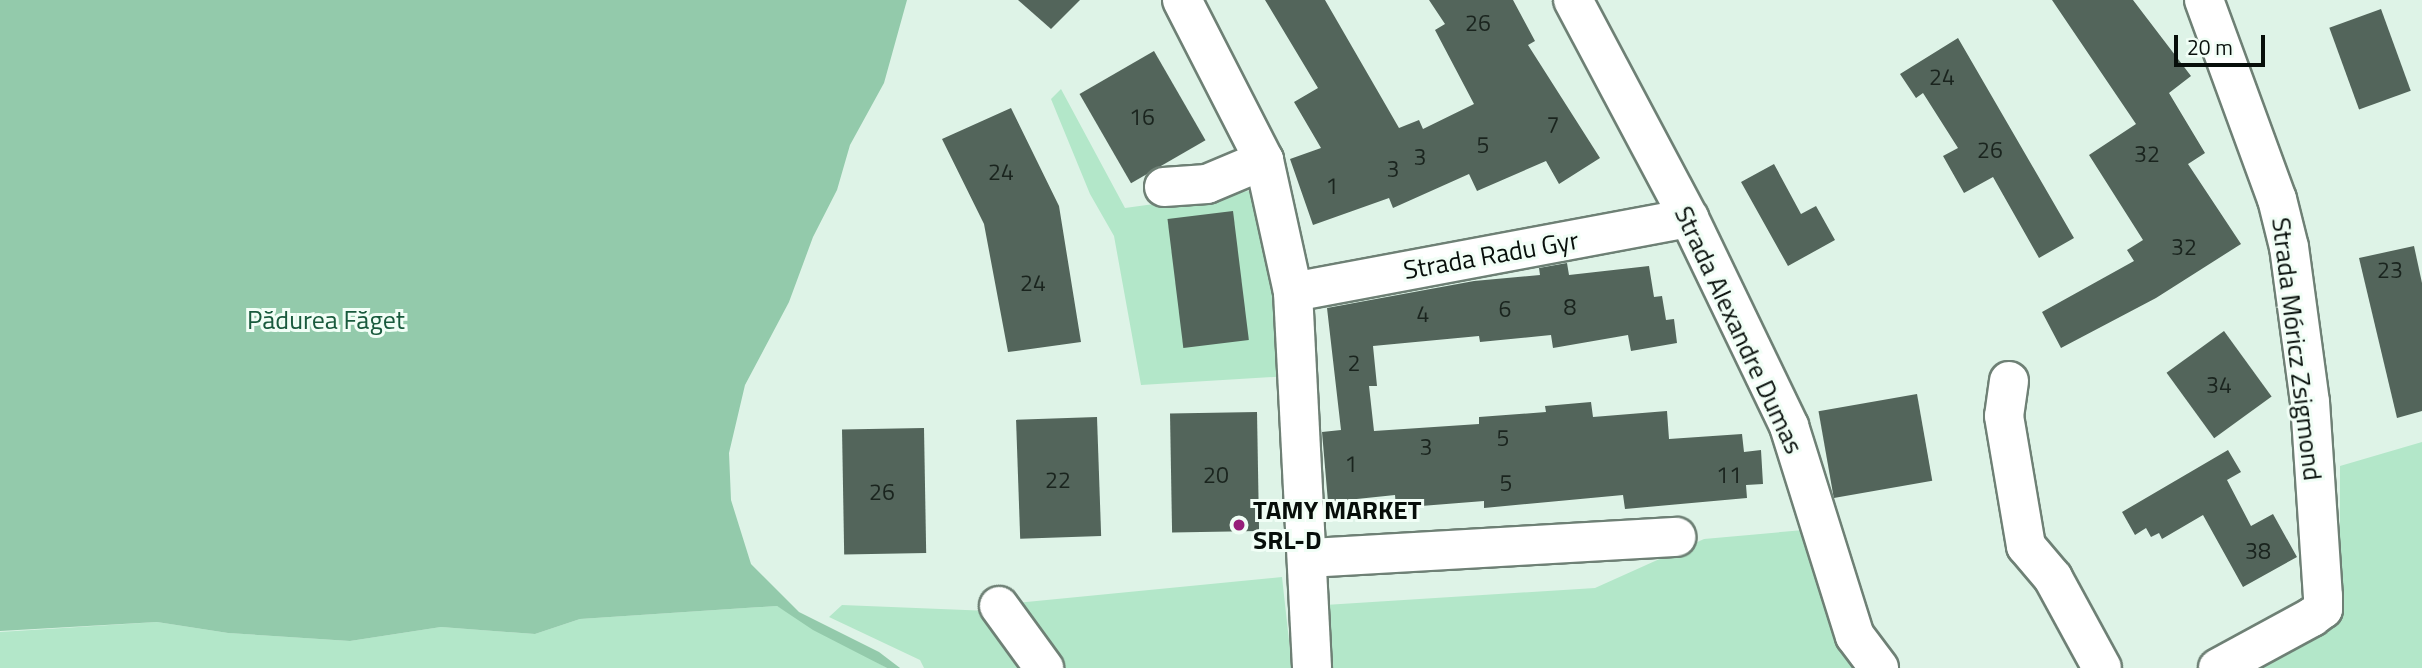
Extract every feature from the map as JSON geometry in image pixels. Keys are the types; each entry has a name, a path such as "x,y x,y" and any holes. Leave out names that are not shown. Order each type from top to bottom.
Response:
{"street":[{"path":"1182,0 1264,160 1293,292 1309,558 1312,668"},
{"name":"Strada Alexandre Dumas","path":"1573,0 1689,218 1788,426 1855,636 1879,668"},
{"name":"Strada Móricz Zsigmond","path":"2204,0 2277,199 2289,247 2310,402 2323,609 2218,668"},
{"path":"1164,187 1207,184 1264,160"},
{"name":"Strada Radu Gyr","path":"1293,292 1689,218"},
{"path":"2009,381 2004,416 2026,546 2053,578 2102,668"},
{"path":"1309,558 1676,537"},
{"path":"999,606 1044,668"}],"green space":[{"name":"Pădurea Făget","path":"0,0 907,0 884,83 850,145 837,190 813,237 789,302 745,385 729,453 731,500 751,564 799,612 879,652 900,668 887,668 813,630 777,606 580,619 535,634 441,627 350,641 228,633 157,622 0,631"},
{"path":"1061,89 1125,208 1263,189 1289,376 1141,385 1114,236 1090,194 1051,99"},
{"path":"2422,442 2422,668 2231,668 2340,614 2340,466"},
{"path":"1815,529 1866,668 1332,668 1325,605 1595,588 1704,539"},
{"path":"1282,577 1292,668 1059,668 1015,603"},
{"path":"842,605 990,611 1031,668 924,668 920,660 829,617"},
{"path":"777,606 887,668 0,668 0,632 157,622 228,633 350,641 441,627 535,634 580,619"}],"building":[{"path":"1018,0 1080,0 1051,29"},
{"path":"1265,0 1325,0 1399,128 1419,120 1423,129 1474,104 1435,30 1445,24 1429,0 1513,0 1535,41 1528,45 1600,158 1559,184 1546,161 1477,191 1469,174 1393,208 1389,198 1313,225 1290,159 1321,148 1294,102 1318,88"},
{"path":"2052,0 2133,0 2191,76 2169,93 2205,153 2188,164 2241,244 2156,298 2061,348 2042,312 2134,261 2127,250 2143,240 2089,155 2136,124"},
{"path":"2381,9 2411,91 2359,110 2329,28"},
{"path":"1958,38 2074,238 2039,258 1993,177 1964,193 1943,156 1958,148 1923,93 1916,98 1900,74"},
{"path":"1154,51 1206,140 1131,183 1080,94"},
{"path":"1011,108 1059,206 1081,342 1008,352 984,224 942,139"},
{"path":"1774,164 1801,214 1816,206 1835,240 1788,266 1741,182"},
{"path":"1233,211 1249,340 1183,348 1167,219"},
{"path":"2414,246 2422,283 2422,411 2397,418 2359,258"},
{"path":"1567,263 1569,275 1649,266 1654,297 1662,296 1666,320 1674,319 1677,343 1631,351 1628,335 1553,348 1551,335 1480,342 1479,336 1373,346 1377,386 1369,386 1374,431 1479,424 1479,417 1546,412 1545,406 1591,402 1593,417 1667,411 1669,439 1742,434 1744,452 1761,450 1763,484 1746,485 1747,498 1625,509 1623,495 1484,508 1484,501 1396,508 1395,495 1328,502 1322,432 1341,430 1327,308 1474,281 1540,275 1539,268"},
{"path":"2224,331 2272,397 2214,438 2167,373"},
{"path":"1917,394 1932,481 1834,498 1819,411"},
{"path":"1257,412 1259,531 1172,533 1170,414"},
{"path":"1097,417 1101,536 1020,539 1016,420"},
{"path":"924,428 926,553 844,554 842,429"},
{"path":"2228,450 2241,472 2227,480 2251,526 2273,514 2297,557 2243,587 2203,515 2162,539 2159,533 2151,537 2146,528 2135,535 2122,512"}],"place":[{"name":"TAMY MARKET SRL-D","path":"1239,525"}]}
